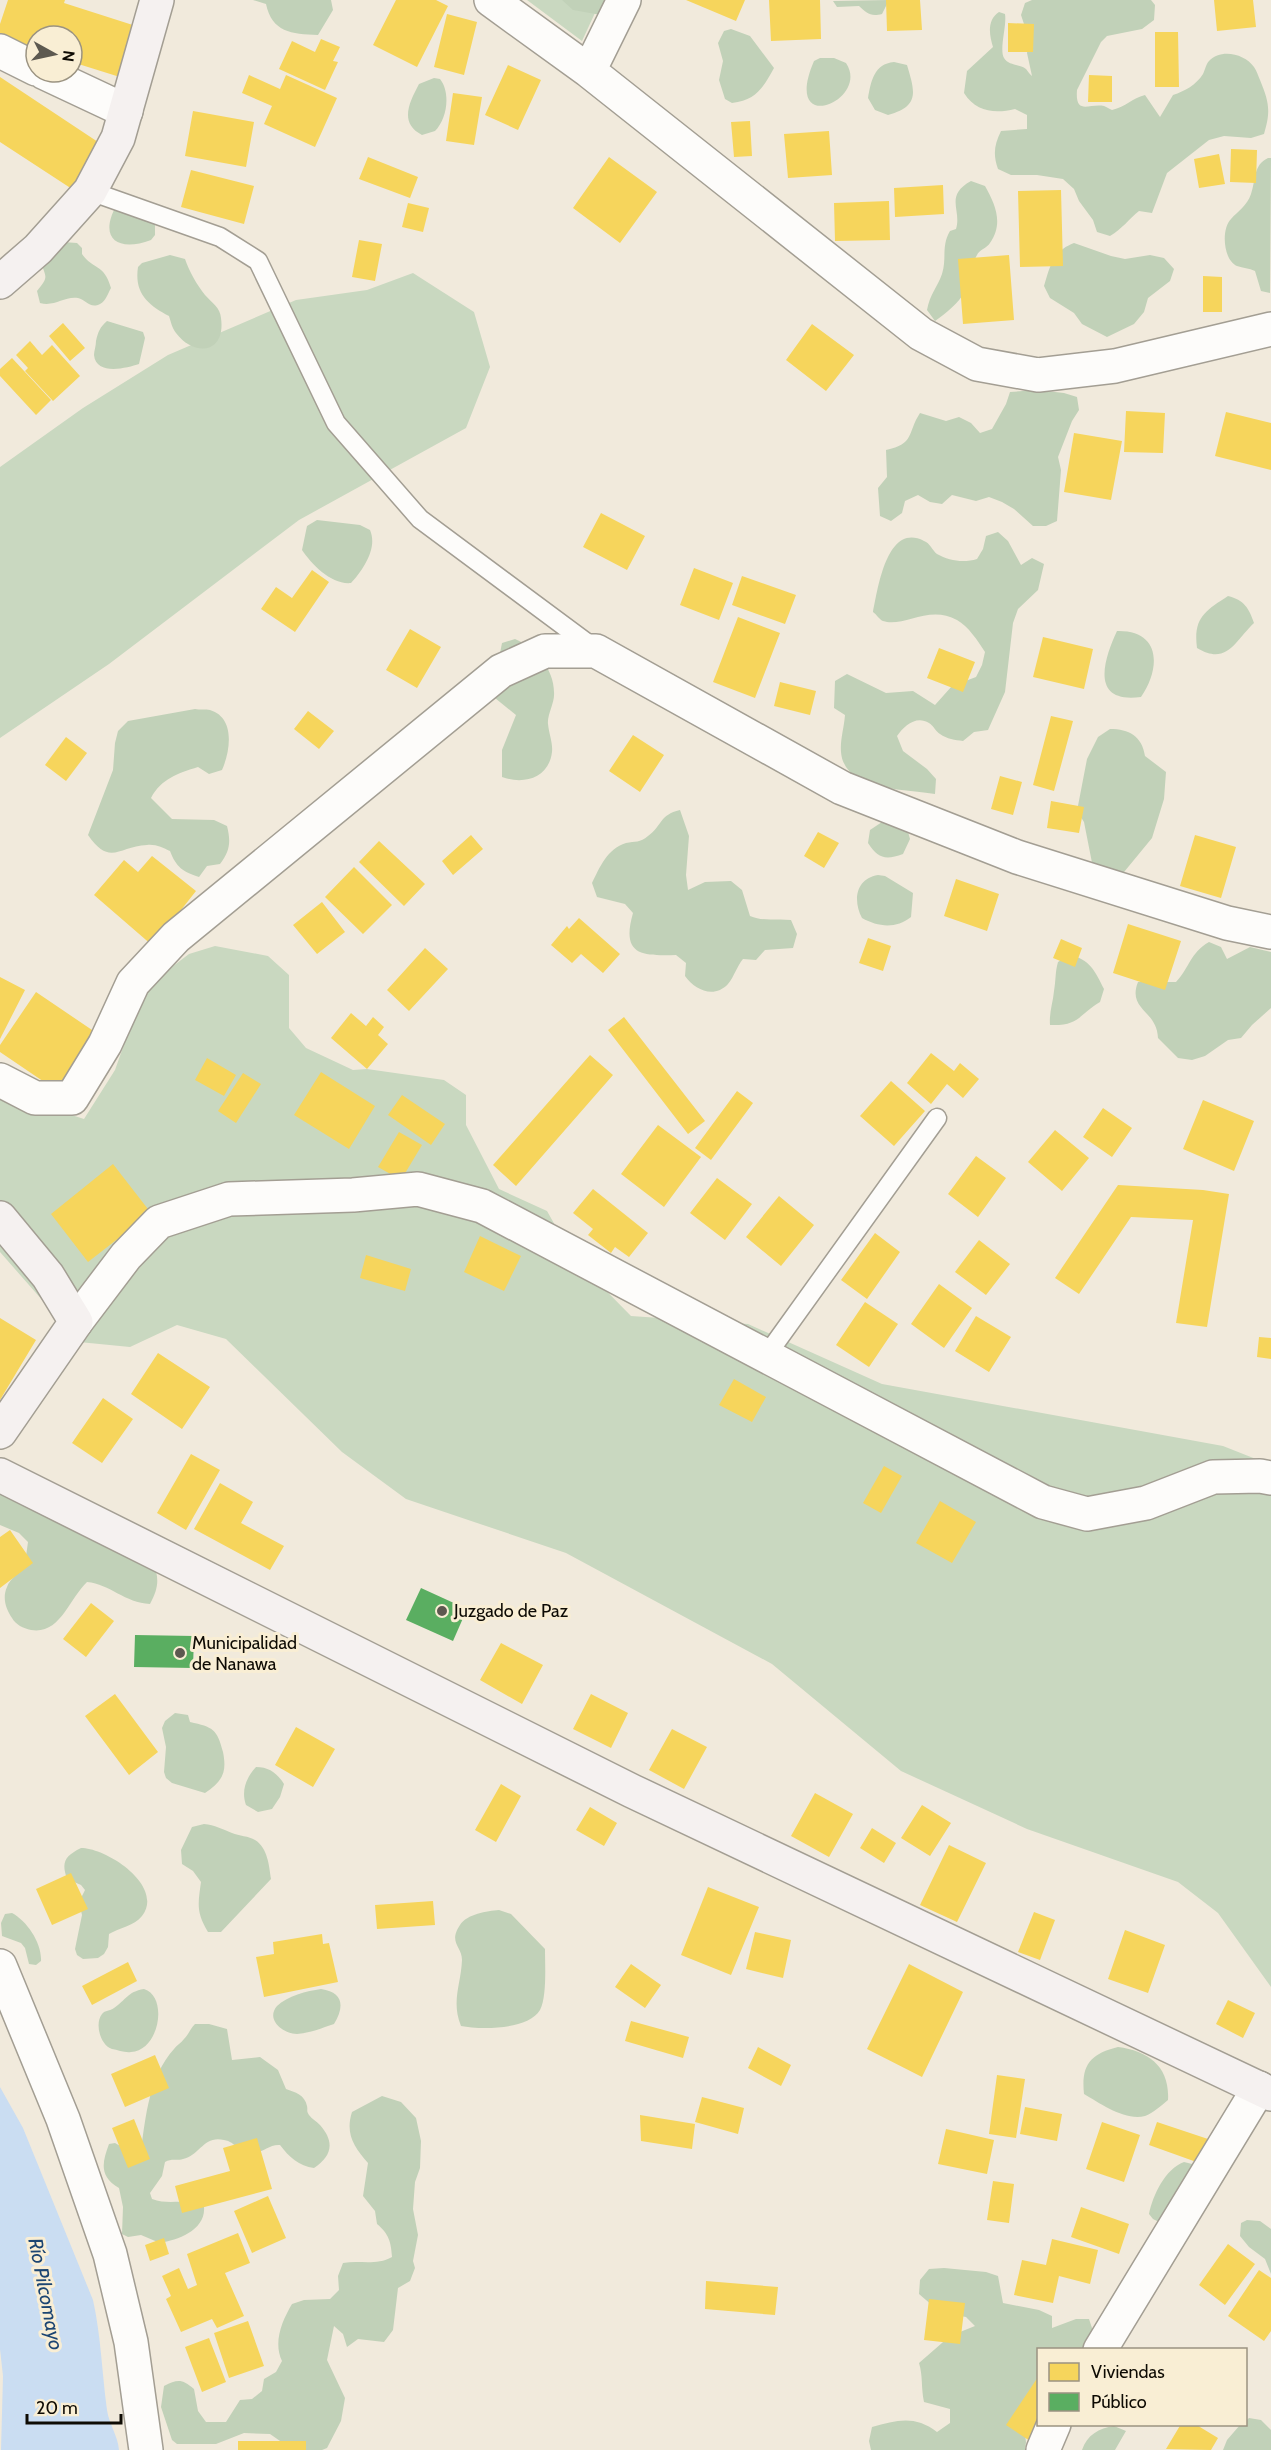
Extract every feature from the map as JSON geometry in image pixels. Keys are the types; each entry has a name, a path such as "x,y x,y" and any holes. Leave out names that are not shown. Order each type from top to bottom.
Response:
{"street":[{"path":"0,282 38,249 90,191 118,138 157,0"},
{"path":"491,0 589,71 921,334 978,364 1038,375 1114,366 1271,329"},
{"path":"589,71 624,0"},
{"path":"0,51 24,63"},
{"path":"69,84 126,111"},
{"path":"0,1080 35,1098 72,1098 105,1044 133,983 176,937 501,671 545,651 596,651 842,788 1017,857 1227,923 1271,932"},
{"path":"0,1432 76,1322 126,1256 159,1222 229,1198 353,1195 418,1189 482,1206 1043,1502 1088,1514 1146,1503 1214,1477 1260,1476 1271,1478"},
{"path":"0,1218 48,1276 76,1322"},
{"path":"0,1475 632,1791 1265,2091 1101,2348"},
{"path":"0,1966 63,2119 110,2254 131,2342 146,2450"},
{"path":"1043,2450 1053,2426"}],"lane":[{"path":"90,191 220,237 258,261 336,423 420,519 596,651"},
{"path":"766,1356 937,1118"}],"green space":[{"path":"253,0 331,0 333,10 318,35 299,34 278,26 273,21 266,4"},
{"path":"527,0 601,0 582,41"},
{"path":"562,0 614,0 601,15 573,10"},
{"path":"889,0 882,14 874,15 859,6 837,7 833,1"},
{"path":"1032,0 1151,0 1155,5 1154,20 1142,29 1107,36 1101,42 1077,90 1078,103 1081,106 1104,106 1112,110 1145,95 1160,117 1173,95 1197,81 1209,61 1220,55 1233,54 1250,62 1263,88 1268,113 1264,134 1251,138 1224,136 1209,140 1167,173 1152,213 1139,211 1110,236 1097,232 1093,220 1079,201 1074,189 1063,179 1037,175 1011,175 998,169 995,150 1001,131 1027,129 1027,115 1015,109 993,111 980,108 964,93 967,71 993,47 990,28 992,19 999,12 1005,14 1002,49 1004,58 1026,69 1032,76 1027,53 1029,39 1021,15 1025,3"},
{"path":"731,29 750,36 774,68 758,92 747,99 732,103 725,99 719,80 723,61 718,43 724,31"},
{"path":"820,58 834,58 846,63 850,77 847,89 838,99 827,105 816,105 809,99 807,85 814,61"},
{"path":"894,62 907,65 913,90 906,107 888,115 875,110 868,98 875,74 882,66"},
{"path":"434,78 440,79 446,91 445,113 435,131 422,135 410,125 409,105 419,84"},
{"path":"1268,158 1271,158 1270,293 1261,291 1255,271 1232,263 1225,244 1228,224 1245,205 1253,189 1257,169"},
{"path":"971,181 985,186 995,207 997,228 990,243 978,253 967,287 962,295 952,308 935,321 927,310 928,304 942,274 947,237 950,231 956,229 958,192"},
{"path":"116,206 155,217 155,235 151,240 130,245 115,240 109,227"},
{"path":"63,242 77,243 82,248 82,254 86,259 105,274 111,288 102,303 93,305 78,298 68,298 50,304 40,303 37,291 44,282 45,276 41,261"},
{"path":"1074,243 1125,259 1150,255 1164,258 1174,269 1170,281 1148,298 1144,312 1134,324 1107,337 1082,324 1074,313 1050,298 1044,286 1057,255"},
{"path":"170,255 185,259 199,287 219,311 221,330 219,339 214,345 199,348 183,341 175,331 169,316 149,303 141,291 137,276 138,267 142,263"},
{"path":"413,273 474,312 490,367 466,428 299,520 109,664 0,738 0,467 83,408 168,355 296,300 367,290"},
{"path":"107,321 143,332 145,338 139,364 113,369 100,366 96,362 94,355 97,338"},
{"path":"1037,390 1077,397 1079,410 1072,421 1058,457 1061,470 1057,521 1046,526 1033,526 1014,509 989,497 976,501 952,495 942,504 930,502 918,495 905,501 902,513 891,521 880,516 878,488 887,477 886,450 895,448 906,441 920,413 946,421 959,417 971,423 980,433 992,429 1010,392"},
{"path":"317,520 360,525 370,530 371,551 360,572 351,583 337,581 330,577 317,568 302,550 307,526"},
{"path":"998,532 1008,541 1021,565 1032,558 1044,564 1038,590 1018,609 1013,623 1005,692 988,730 974,732 960,741 943,736 929,723 920,720 907,725 900,732 897,736 903,751 927,769 936,779 935,794 893,789 864,781 845,765 841,752 845,715 834,708 835,681 847,674 886,693 913,691 935,705 952,686 976,677 985,652 965,626 947,616 936,614 891,622 883,621 873,612 886,560 901,541 911,538 926,542 937,554 946,558 957,561 977,559 983,549 986,536"},
{"path":"1228,596 1245,605 1254,623 1230,649 1223,653 1207,653 1197,648 1199,622 1207,611"},
{"path":"1117,631 1131,632 1142,637 1149,644 1153,653 1152,674 1141,697 1113,694 1107,687 1105,666"},
{"path":"515,639 530,647 542,660 551,675 554,692 548,720 552,749 550,761 541,773 519,780 502,777 502,750 516,715 495,698 494,684 502,643"},
{"path":"195,709 210,710 224,720 229,745 222,770 209,774 198,767 184,772 165,781 151,798 172,819 214,820 227,826 229,846 220,864 207,866 199,877 181,868 170,851 156,846 137,846 115,852 103,850 88,835 113,770 118,731 128,721"},
{"path":"1110,729 1123,730 1134,735 1141,743 1145,756 1166,772 1164,799 1152,838 1115,883 1095,878 1084,822 1077,811 1087,759 1098,737"},
{"path":"680,810 689,836 686,875 688,890 705,882 731,881 742,890 750,916 791,920 797,934 793,948 765,950 756,960 743,959 728,984 717,991 699,989 689,981 685,976 686,963 676,955 653,955 637,950 632,945 630,937 633,913 625,904 597,897 592,883 609,854 619,846 645,838 668,815"},
{"path":"882,822 890,822 908,832 910,839 903,854 883,857 875,852 868,843 870,830"},
{"path":"885,876 913,893 911,917 893,925 874,923 862,918 857,905 860,886 870,877"},
{"path":"1209,942 1221,947 1227,959 1250,947 1271,952 1271,1008 1241,1038 1228,1040 1205,1056 1192,1060 1178,1058 1158,1038 1153,1021 1139,1005 1136,999 1138,982 1176,982 1198,951"},
{"path":"215,946 268,956 289,975 289,1028 306,1048 353,1070 367,1069 444,1080 466,1095 466,1125 499,1189 547,1211 573,1257 631,1316 748,1324 882,1384 1223,1446 1271,1465 1271,1987 1218,1913 1178,1882 1027,1829 901,1771 772,1664 566,1553 406,1499 342,1452 226,1339 177,1325 130,1347 79,1342 0,1252 0,1092 84,1119 115,1070 144,988 189,954"},
{"path":"1069,955 1087,963 1095,971 1104,989 1100,1002 1078,1019 1067,1024 1050,1025 1056,969 1058,962"},
{"path":"0,1468 19,1470 40,1477 60,1488 102,1519 153,1563 157,1574 157,1584 150,1604 141,1603 103,1586 87,1582 63,1614 49,1627 31,1630 16,1623 6,1607 5,1595 8,1584 24,1565 28,1542 19,1533 0,1525"},
{"path":"175,1713 188,1715 190,1722 213,1730 221,1744 224,1771 220,1780 205,1793 172,1783 166,1778 164,1772 166,1747 162,1728 165,1721"},
{"path":"256,1767 272,1771 284,1784 280,1797 272,1809 258,1812 246,1805 244,1795 247,1780"},
{"path":"204,1824 259,1843 267,1858 271,1879 221,1932 208,1932 201,1919 199,1908 201,1882 193,1871 182,1864 181,1850 192,1827"},
{"path":"81,1848 105,1854 118,1862 140,1881 146,1893 147,1904 142,1916 131,1925 109,1934 108,1947 98,1958 83,1959 77,1955 75,1949 82,1915 79,1902 85,1890 81,1885 67,1879 64,1868 68,1857"},
{"path":"499,1910 511,1914 545,1949 542,2004 534,2017 515,2025 492,2028 461,2026 457,2001 462,1960 455,1936 463,1921 483,1912"},
{"path":"12,1913 23,1921 36,1940 41,1961 36,1965 29,1964 25,1948 21,1943 2,1936 1,1923 5,1914"},
{"path":"144,1989 152,1994 156,2002 158,2012 154,2034 141,2049 131,2052 108,2047 99,2029 102,2014 114,2008 130,1994"},
{"path":"321,1989 334,1993 340,2001 340,2011 334,2024 297,2034 287,2032 278,2025 273,2016 281,2002 298,1994"},
{"path":"195,2024 209,2024 227,2029 232,2060 260,2057 278,2070 286,2089 302,2097 306,2102 309,2115 325,2131 329,2143 328,2154 314,2168 295,2160 280,2145 248,2153 228,2141 212,2140 189,2157 165,2162 162,2176 150,2193 152,2199 159,2201 190,2203 204,2207 203,2215 196,2228 175,2239 160,2243 141,2235 128,2237 122,2234 123,2207 119,2188 105,2174 104,2163 109,2144 115,2143 134,2154 141,2150 150,2097 159,2072"},
{"path":"1118,2047 1139,2052 1148,2057 1161,2070 1165,2078 1168,2100 1145,2116 1121,2114 1084,2094 1084,2075 1089,2062 1100,2053"},
{"path":"382,2096 401,2102 416,2118 421,2141 420,2168 415,2182 413,2209 418,2235 413,2261 415,2268 410,2281 398,2288 393,2330 384,2342 358,2339 347,2347 343,2334 334,2326 327,2360 345,2398 341,2421 327,2448 293,2450 270,2434 244,2433 216,2444 177,2444 172,2440 161,2407 164,2386 176,2381 186,2383 194,2389 198,2411 206,2422 226,2422 240,2400 252,2399 262,2391 264,2379 276,2372 282,2361 278,2346 280,2332 292,2304 304,2300 330,2299 339,2290 338,2276 343,2263 374,2262 392,2257 389,2239 377,2224 375,2211 363,2196 368,2163 355,2146 350,2134 352,2112"},
{"path":"1184,2162 1192,2164 1197,2169 1159,2222 1149,2214 1153,2199 1171,2170"},
{"path":"1247,2220 1260,2221 1271,2229 1271,2274 1265,2259 1249,2247 1240,2236 1241,2223"},
{"path":"929,2269 986,2272 998,2276 1003,2303 1039,2310 1052,2316 1052,2328 1076,2319 1089,2319 1093,2331 1094,2348 1037,2348 1037,2398 1023,2418 1025,2450 871,2450 869,2441 872,2427 906,2420 921,2423 937,2432 950,2423 950,2409 924,2402 919,2363 950,2336 975,2326 966,2317 940,2312 919,2294 920,2280"},
{"path":"1249,2418 1261,2420 1271,2430 1271,2450 1223,2450 1227,2440 1239,2426 1247,2426"},
{"path":"1114,2426 1126,2431 1115,2450 1082,2450 1094,2433"}],"water":[{"name":"Río Pilcomayo","path":"0,2087 23,2128 93,2300 107,2410 119,2450 1,2450 3,2376 0,2349"}],"building: Viviendas":[{"path":"8,0 65,0 64,3 139,27 123,78 84,66 84,24 24,24 24,53 0,45 0,24"},
{"path":"396,0 436,0 448,6 417,67 373,45"},
{"path":"686,0 745,0 736,21"},
{"path":"769,0 820,0 821,39 771,41"},
{"path":"886,0 920,0 922,30 887,31"},
{"path":"1214,0 1253,0 1256,27 1217,31"},
{"path":"447,14 477,22 464,75 434,67"},
{"path":"1008,23 1034,24 1033,52 1008,52"},
{"path":"1155,32 1178,32 1179,87 1155,87"},
{"path":"321,39 340,47 333,61 338,62 325,90 279,69 292,41 315,52"},
{"path":"508,65 541,80 518,130 485,115"},
{"path":"249,75 280,89 286,75 337,98 315,147 264,124 272,106 242,93"},
{"path":"1089,75 1112,76 1112,102 1088,102"},
{"path":"0,77 101,144 72,189 0,142"},
{"path":"453,93 482,97 474,145 446,141"},
{"path":"193,111 254,122 246,167 185,156"},
{"path":"750,121 752,156 734,157 731,122"},
{"path":"829,131 832,175 788,178 784,134"},
{"path":"1231,149 1257,150 1256,183 1230,182"},
{"path":"1219,154 1225,184 1199,188 1194,159"},
{"path":"368,157 418,177 410,198 359,179"},
{"path":"609,157 657,192 620,243 573,208"},
{"path":"191,170 254,186 244,224 181,207"},
{"path":"943,185 944,214 895,217 894,188"},
{"path":"1061,190 1063,266 1020,267 1018,191"},
{"path":"889,201 890,240 835,241 834,203"},
{"path":"408,203 429,208 423,232 402,227"},
{"path":"359,240 382,244 375,281 352,277"},
{"path":"1009,255 1014,320 963,324 958,259"},
{"path":"1203,276 1222,277 1222,312 1203,312"},
{"path":"63,323 85,348 70,361 49,336"},
{"path":"812,324 854,355 826,391 786,360"},
{"path":"30,341 42,355 52,345 80,376 53,401 25,371 28,368 16,355"},
{"path":"12,358 51,400 36,415 0,376 0,369"},
{"path":"1126,411 1165,413 1163,453 1124,452"},
{"path":"1226,412 1271,423 1271,470 1215,456"},
{"path":"1074,433 1122,441 1111,500 1064,492"},
{"path":"601,513 645,536 627,570 583,547"},
{"path":"694,568 733,583 719,620 680,605"},
{"path":"312,570 329,582 295,632 261,609 276,587 292,598"},
{"path":"742,576 796,595 785,624 732,605"},
{"path":"738,617 780,633 755,698 713,682"},
{"path":"410,629 441,647 417,688 386,670"},
{"path":"1043,637 1093,649 1084,689 1033,677"},
{"path":"939,648 975,662 963,692 927,678"},
{"path":"780,682 816,691 810,715 774,706"},
{"path":"308,711 334,731 319,749 294,729"},
{"path":"1051,716 1073,721 1054,791 1033,785"},
{"path":"633,735 664,755 640,792 609,771"},
{"path":"66,737 87,753 66,781 45,765"},
{"path":"1000,776 1022,782 1013,815 991,809"},
{"path":"1051,801 1084,807 1079,833 1047,828"},
{"path":"818,832 839,843 824,868 804,856"},
{"path":"471,835 483,849 453,875 442,861"},
{"path":"1195,835 1236,847 1221,898 1180,886"},
{"path":"379,841 425,884 404,906 359,862"},
{"path":"152,856 196,891 181,910 183,912 153,946 94,895 124,860 138,872"},
{"path":"354,867 392,905 363,934 325,897"},
{"path":"956,879 999,894 987,931 944,916"},
{"path":"322,902 345,932 317,954 293,925"},
{"path":"579,918 620,954 603,973 581,954 572,963 551,945 567,926 569,929"},
{"path":"1128,924 1181,941 1165,990 1113,973"},
{"path":"868,938 891,946 883,971 859,963"},
{"path":"1061,939 1082,948 1075,967 1053,958"},
{"path":"425,948 448,969 409,1011 387,990"},
{"path":"0,977 25,990 0,1039"},
{"path":"36,992 95,1032 56,1090 0,1052 0,1045"},
{"path":"351,1013 366,1026 373,1017 384,1027 378,1035 388,1044 367,1069 331,1038"},
{"path":"624,1017 705,1121 688,1134 608,1030"},
{"path":"931,1053 954,1071 960,1063 979,1079 963,1098 947,1084 931,1104 907,1083"},
{"path":"590,1055 613,1075 516,1186 493,1165"},
{"path":"207,1058 236,1075 224,1096 195,1080"},
{"path":"321,1072 375,1106 349,1149 294,1115"},
{"path":"243,1073 261,1084 236,1123 218,1111"},
{"path":"891,1081 925,1111 894,1146 860,1116"},
{"path":"737,1091 753,1103 711,1160 695,1148"},
{"path":"402,1095 445,1124 431,1145 388,1115"},
{"path":"1203,1100 1254,1121 1234,1171 1183,1149"},
{"path":"1103,1108 1132,1128 1112,1157 1083,1137"},
{"path":"658,1125 701,1157 664,1207 621,1174"},
{"path":"1055,1130 1089,1158 1062,1191 1028,1162"},
{"path":"399,1132 422,1145 401,1180 378,1167"},
{"path":"976,1156 1006,1178 978,1217 948,1194"},
{"path":"113,1164 151,1213 88,1262 51,1214"},
{"path":"717,1178 752,1204 725,1240 690,1213"},
{"path":"1118,1185 1203,1190 1229,1194 1207,1327 1176,1323 1193,1220 1131,1217 1079,1294 1055,1278"},
{"path":"593,1189 648,1233 629,1257 615,1247 611,1253 588,1235 593,1229 573,1213"},
{"path":"779,1196 814,1225 781,1266 746,1237"},
{"path":"875,1233 900,1252 867,1299 841,1280"},
{"path":"480,1236 521,1256 504,1291 464,1272"},
{"path":"979,1240 1010,1264 986,1295 955,1272"},
{"path":"366,1255 411,1269 405,1291 360,1278"},
{"path":"939,1284 972,1308 944,1348 911,1324"},
{"path":"865,1302 898,1324 869,1367 836,1345"},
{"path":"976,1316 1011,1337 989,1372 955,1351"},
{"path":"0,1318 36,1340 0,1400"},
{"path":"1259,1337 1271,1338 1271,1359 1257,1357"},
{"path":"158,1353 210,1387 182,1429 131,1394"},
{"path":"734,1379 766,1397 752,1422 719,1405"},
{"path":"103,1398 133,1419 102,1463 72,1443"},
{"path":"191,1454 220,1470 186,1530 157,1513"},
{"path":"884,1466 902,1476 881,1513 863,1503"},
{"path":"220,1483 253,1502 241,1523 284,1546 270,1570 194,1529"},
{"path":"940,1501 976,1522 952,1563 916,1543"},
{"path":"10,1530 33,1563 0,1588 0,1537"},
{"path":"91,1603 114,1621 86,1657 63,1639"},
{"path":"501,1643 543,1665 522,1704 480,1680"},
{"path":"115,1694 158,1752 129,1775 85,1716"},
{"path":"591,1694 628,1713 611,1748 573,1729"},
{"path":"296,1727 335,1749 313,1787 275,1765"},
{"path":"672,1729 707,1747 684,1789 649,1770"},
{"path":"501,1784 521,1796 496,1842 475,1830"},
{"path":"815,1793 853,1814 829,1857 791,1836"},
{"path":"922,1805 951,1823 930,1856 901,1838"},
{"path":"590,1807 617,1823 604,1846 576,1830"},
{"path":"872,1828 896,1843 884,1863 860,1848"},
{"path":"949,1845 986,1863 957,1922 920,1905"},
{"path":"71,1873 88,1909 52,1925 36,1889"},
{"path":"708,1887 759,1907 731,1975 681,1955"},
{"path":"433,1901 435,1925 377,1929 375,1905"},
{"path":"1034,1912 1055,1920 1040,1960 1018,1952"},
{"path":"1125,1930 1165,1945 1148,1993 1108,1979"},
{"path":"755,1932 791,1940 783,1978 746,1969"},
{"path":"322,1934 323,1944 329,1943 338,1982 264,1997 256,1957 274,1954 273,1942"},
{"path":"128,1962 137,1981 92,2005 82,1986"},
{"path":"631,1964 661,1985 645,2008 615,1987"},
{"path":"909,1964 963,1992 922,2077 867,2049"},
{"path":"1228,2000 1255,2013 1243,2038 1216,2024"},
{"path":"631,2021 689,2037 683,2058 625,2041"},
{"path":"758,2047 791,2065 781,2086 748,2068"},
{"path":"155,2055 169,2088 125,2107 111,2074"},
{"path":"997,2075 1025,2079 1016,2138 989,2134"},
{"path":"702,2097 744,2108 738,2134 695,2122"},
{"path":"1025,2107 1062,2114 1057,2141 1020,2134"},
{"path":"640,2115 695,2124 692,2149 641,2141"},
{"path":"134,2119 150,2159 128,2168 112,2128"},
{"path":"1102,2122 1140,2135 1124,2182 1086,2169"},
{"path":"1157,2122 1211,2140 1202,2164 1149,2145"},
{"path":"946,2129 994,2140 987,2174 938,2164"},
{"path":"257,2138 272,2189 182,2213 175,2186 230,2171 223,2148"},
{"path":"993,2181 1014,2184 1009,2223 987,2220"},
{"path":"268,2196 286,2238 252,2253 234,2211"},
{"path":"1081,2207 1129,2224 1119,2254 1071,2237"},
{"path":"238,2233 250,2263 225,2273 244,2316 217,2328 212,2319 181,2332 166,2299 171,2296 162,2276 179,2268 188,2289 197,2285 187,2254"},
{"path":"164,2238 169,2254 150,2261 145,2245"},
{"path":"1052,2239 1098,2250 1090,2284 1059,2276 1053,2303 1014,2295 1022,2260 1046,2265"},
{"path":"1228,2244 1255,2264 1225,2305 1199,2285"},
{"path":"1259,2270 1271,2278 1271,2331 1264,2341 1228,2316"},
{"path":"706,2281 778,2287 775,2315 705,2309"},
{"path":"929,2299 965,2303 960,2344 924,2340"},
{"path":"248,2321 264,2366 229,2378 214,2333"},
{"path":"209,2338 226,2382 202,2392 185,2347"},
{"path":"1037,2378 1037,2426 1033,2443 1006,2425"},
{"path":"1180,2426 1198,2426 1218,2438 1211,2450 1166,2449"},
{"path":"238,2441 306,2441 306,2450 238,2450"}],"building: Público":[{"path":"421,1588 467,1609 453,1641 406,1620"},
{"path":"135,1635 194,1636 193,1668 134,1667"}],"place":[{"name":"Juzgado de Paz","path":"442,1611"},
{"name":"Municipalidad de Nanawa","path":"180,1653"}]}
